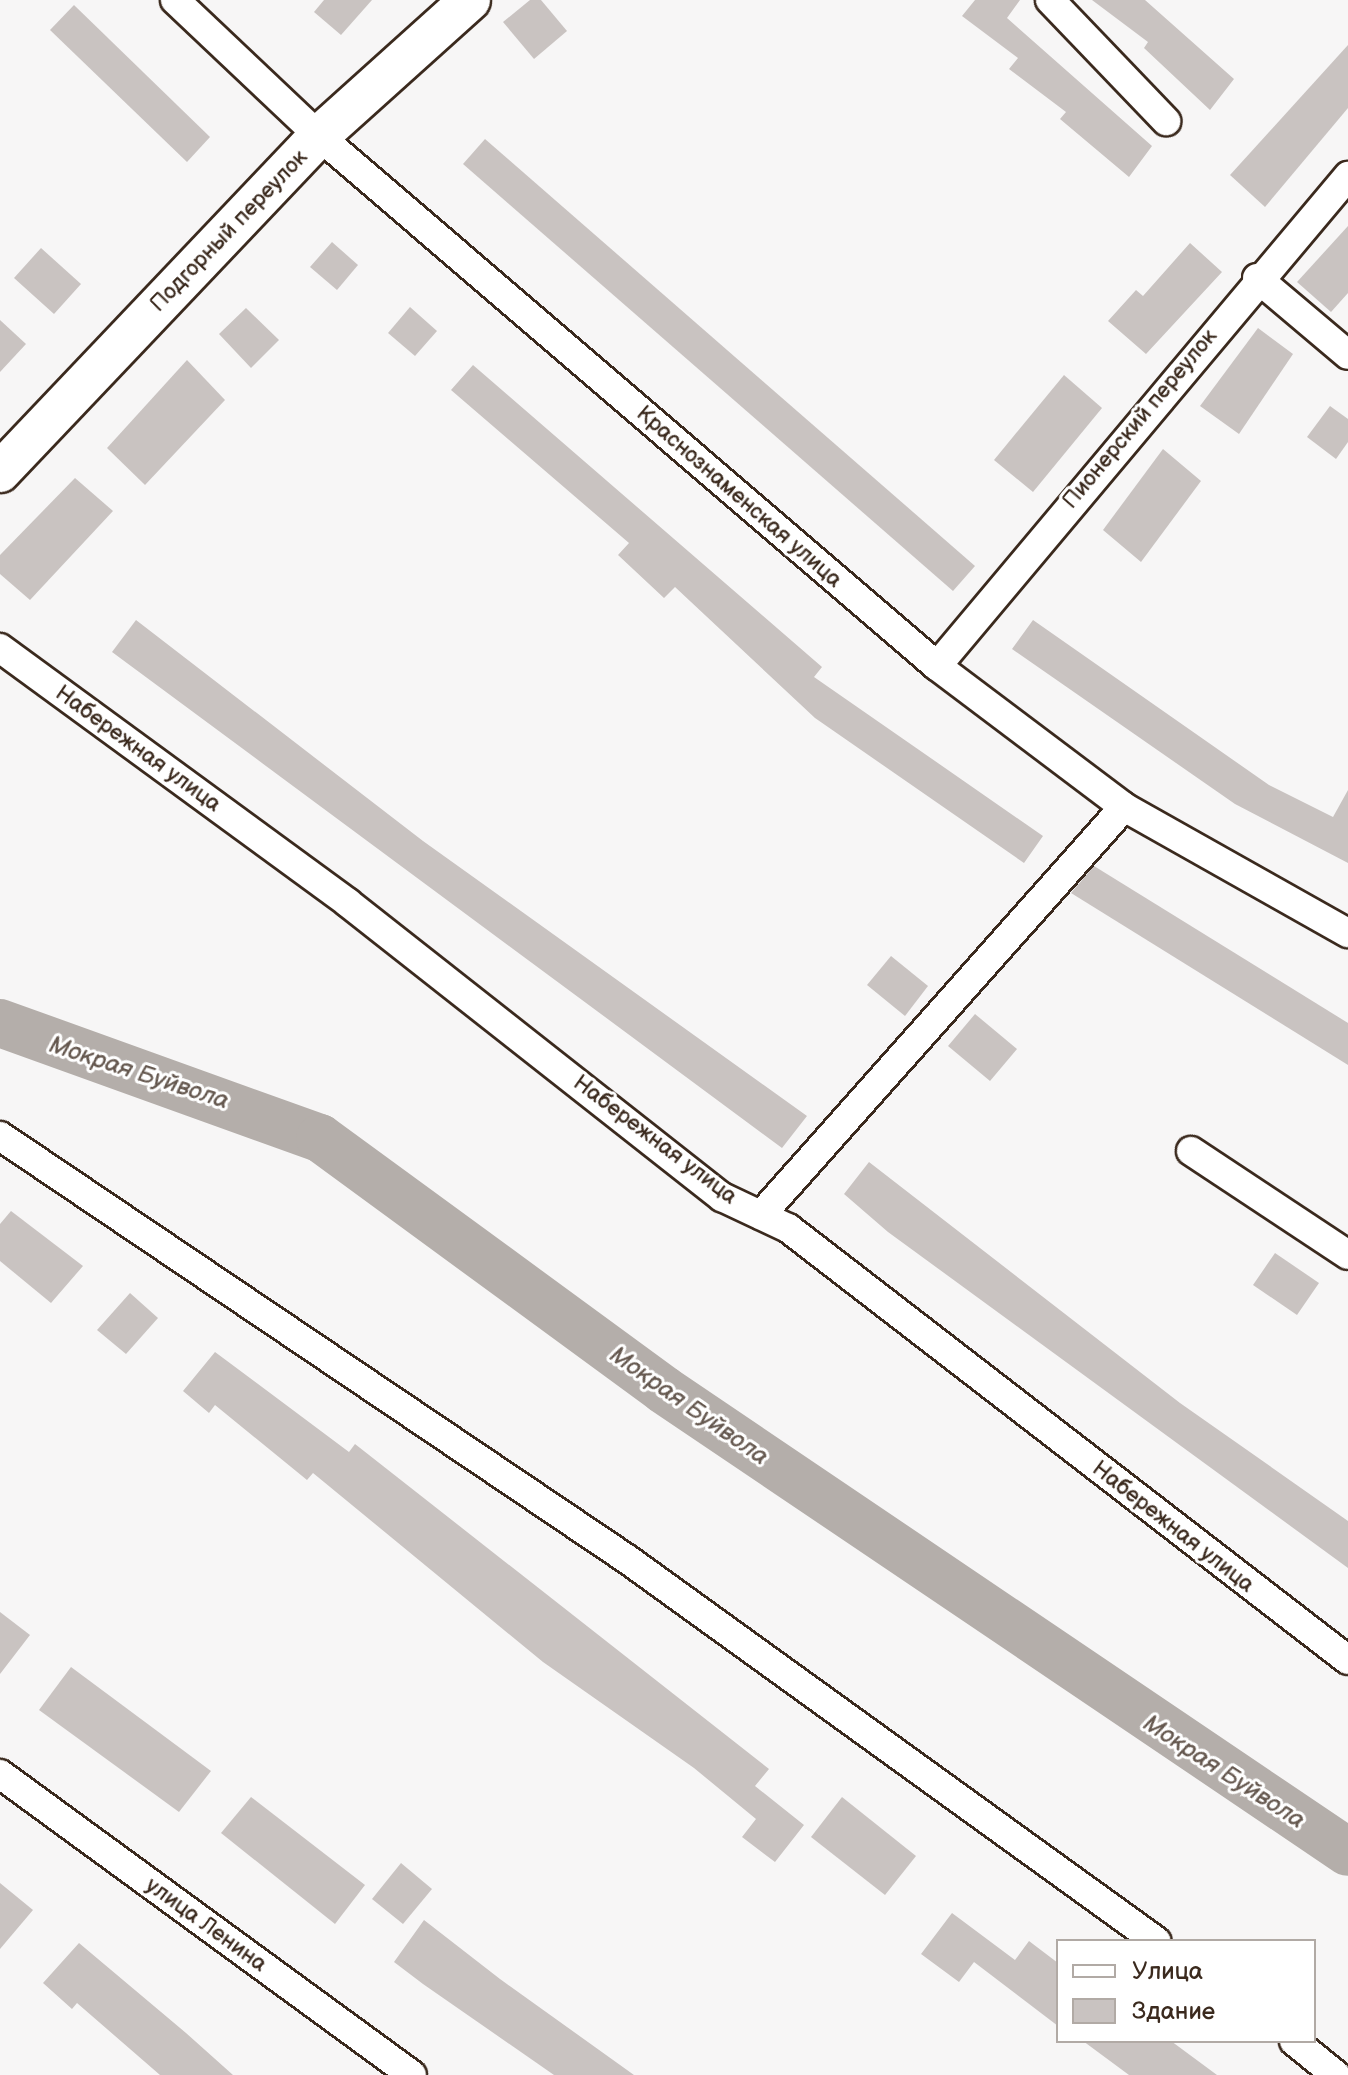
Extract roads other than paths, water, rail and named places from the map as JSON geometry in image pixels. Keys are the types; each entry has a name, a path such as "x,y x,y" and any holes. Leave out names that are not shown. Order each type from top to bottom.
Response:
{"main road":[{"name":"Подгорный переулок","path":"0,472 319,136 470,0"}],"street":[{"name":"Краснознаменская улица","path":"175,0 319,136 937,666 1124,807 1348,933"},
{"path":"1050,0 1166,121"},
{"name":"Пионерский переулок","path":"937,666 1257,278 1348,176"},
{"path":"1257,278 1348,355"},
{"name":"Набережная улица","path":"0,648 348,903 722,1197 788,1228 1348,1660"},
{"path":"761,1215 1124,807"},
{"path":"0,1136 627,1559 1153,1939"},
{"path":"1191,1151 1348,1255"},
{"name":"улица Ленина","path":"0,1774 412,2075"},
{"path":"1296,2043 1336,2075"}],"waterway":[{"name":"Мокрая Буйвола","path":"0,1023 320,1138 664,1390 1348,1852"}]}
